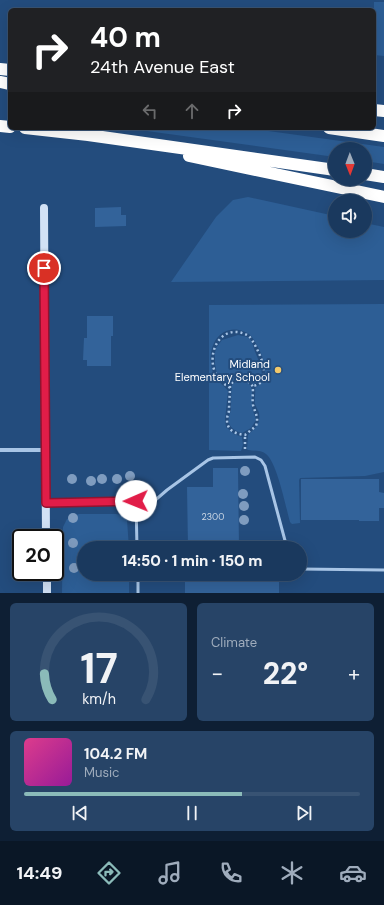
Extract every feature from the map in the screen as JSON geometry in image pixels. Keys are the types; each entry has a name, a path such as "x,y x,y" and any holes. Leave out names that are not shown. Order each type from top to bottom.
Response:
{"highway":[{"path":"46,130 88,134 328,169"},
{"path":"343,130 384,136"},
{"path":"88,134 384,197"},
{"path":"372,175 384,177"}],"street":[{"path":"44,208 46,529"},
{"path":"0,450 46,450"},
{"path":"47,581 47,593"}],"lane":[{"path":"137,516 167,490 208,460 214,458 255,457 261,460 265,466 285,541"},
{"path":"46,503 136,501 137,541"},
{"path":"307,569 384,570"},
{"path":"138,581 138,593"}],"path":[{"path":"230,388 220,380 216,374 213,363 213,352 217,341 227,334 236,332 249,336 263,364 263,379 259,384 253,386"},
{"path":"238,380 247,381 253,386 253,404 258,419 256,426 245,435 236,433 230,429 227,420 230,388 232,383 238,380"},
{"path":"245,435 245,458"}],"shaded area":[{"path":"374,2 384,2 384,56 376,55 376,8 374,8"},
{"path":"139,130 261,130 348,142 328,142 328,156"},
{"path":"372,145 384,147 384,164 372,162"},
{"path":"248,197 328,214 328,238 372,238 372,224 384,227 384,280 171,282 216,217 233,200"},
{"path":"384,304 384,472 365,476 300,478 300,523 292,524 290,522 284,496 274,466 270,459 262,452 247,449 248,435 257,426 259,420 259,413 255,405 255,388 261,383 265,371 262,356 256,343 249,334 241,330 231,330 224,332 219,336 212,348 211,362 213,373 228,391 225,420 226,427 234,434 242,437 243,445 241,451 209,450 209,305"},
{"path":"238,335 250,339 261,367 262,375 258,382 253,384 241,378 234,380 229,385 217,374 215,364 216,348 222,340"},
{"path":"237,381 248,383 252,389 252,407 256,420 251,428 242,433 232,428 229,423 232,385"},
{"path":"79,514 116,514 122,515 127,520 128,541 77,541 77,581 129,581 129,593 62,593 62,581 64,581 63,527 67,519"}],"building":[{"path":"121,207 121,215 126,215 126,226 95,227 95,208"},
{"path":"87,316 113,316 111,366 87,366 87,360 83,360 84,338 87,338"},
{"path":"213,468 238,468 239,541 188,541 187,487 213,487"},
{"path":"301,479 379,479 379,492 384,493 384,508 379,508 379,521 301,520"},
{"path":"185,581 279,581 279,593 185,593"}],"place":[{"name":"Midland Elementary School","path":"278,370"}],"route":[{"path":"44,268 46,503 136,501"}]}
